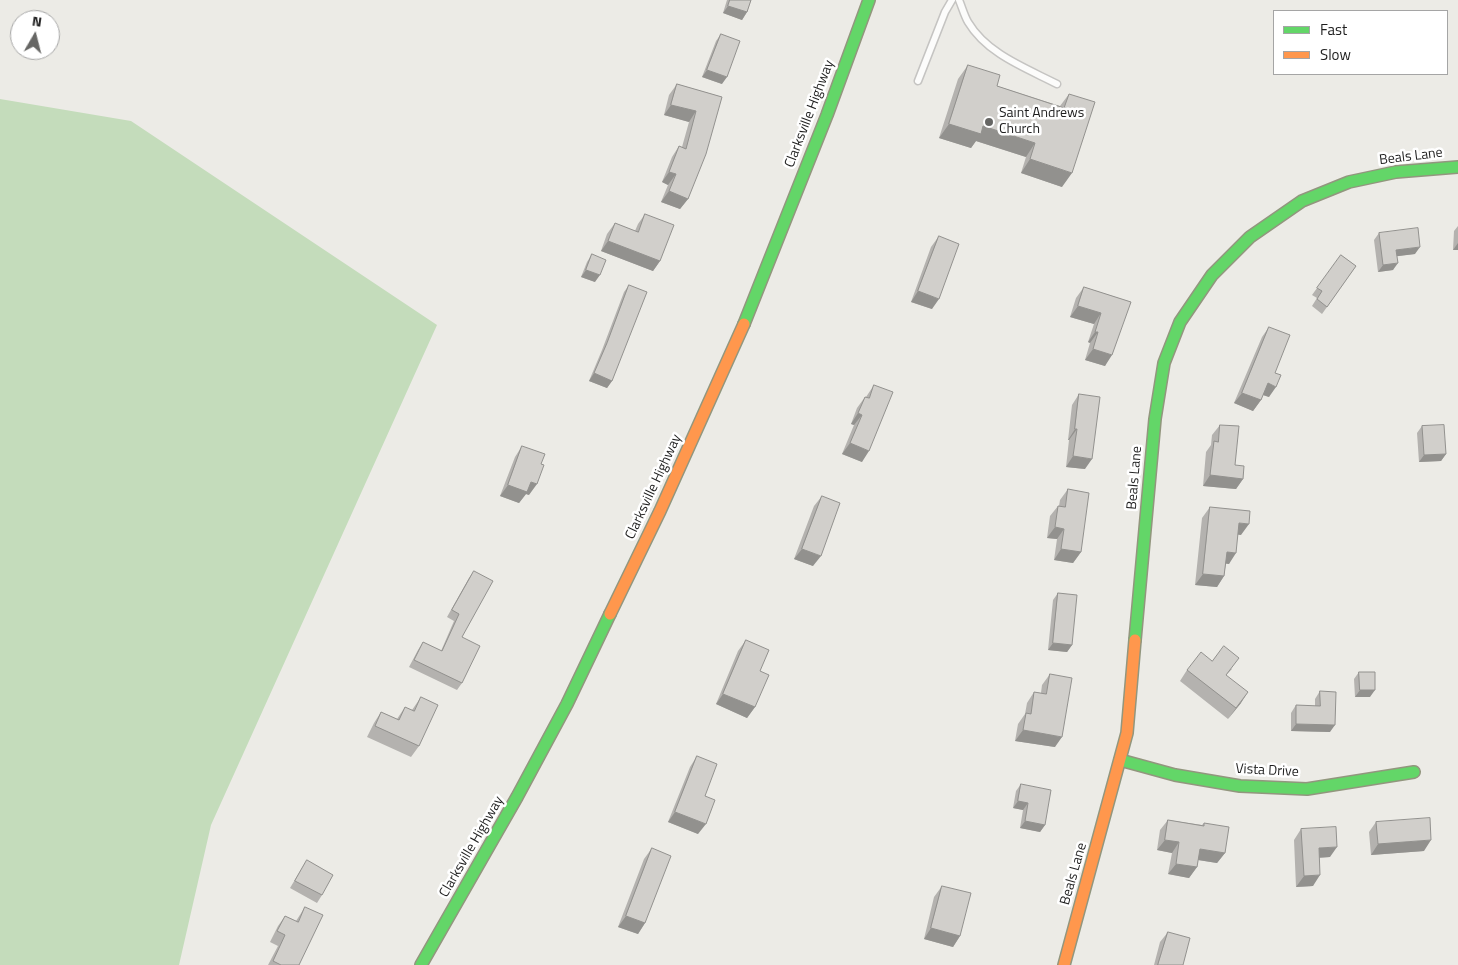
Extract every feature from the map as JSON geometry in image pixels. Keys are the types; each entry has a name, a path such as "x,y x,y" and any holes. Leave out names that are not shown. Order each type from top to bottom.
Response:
{"street":[{"name":"Clarksville Highway","path":"421,965 508,813 564,710 660,511 748,316 827,114 869,0"},
{"name":"Beals Lane","path":"1064,965 1127,733 1155,419 1164,363 1180,322 1212,276 1250,237 1302,201 1349,182 1396,172 1458,167"},
{"name":"Vista Drive","path":"1120,760 1175,774 1240,786 1278,788 1307,789 1414,772"}],"lane":[{"path":"918,81 944,12 952,0"},
{"path":"959,0 968,21 978,36 994,51 1058,84"}],"green space":[{"path":"0,99 131,121 437,325 211,825 179,965 0,965"}],"building":[{"path":"730,0 751,0 747,12 728,6"},
{"path":"721,34 740,41 727,77 707,70"},
{"path":"968,65 1000,75 997,86 1064,108 1069,94 1095,102 1072,173 1030,159 1035,143 983,126 981,134 949,124"},
{"path":"677,84 722,97 706,154 688,199 669,191 676,174 669,172 679,146 686,149 696,111 671,105"},
{"path":"645,214 674,225 660,261 608,241 615,223 638,232"},
{"path":"1418,228 1420,247 1396,250 1398,263 1383,265 1379,233"},
{"path":"939,236 959,244 939,299 918,291"},
{"path":"592,254 606,260 600,275 586,270"},
{"path":"1341,255 1356,266 1327,307 1317,299 1322,291 1317,288"},
{"path":"629,285 647,292 612,381 594,373"},
{"path":"1084,287 1131,302 1112,355 1093,349 1098,332 1095,332 1101,313 1078,306"},
{"path":"1269,327 1290,335 1275,373 1281,375 1276,387 1268,383 1261,400 1242,393"},
{"path":"874,385 893,392 869,451 850,443 862,415 858,413 865,397 869,398"},
{"path":"1079,394 1100,397 1092,459 1073,456"},
{"path":"1220,425 1239,426 1235,465 1244,466 1243,479 1210,475 1214,441 1218,442"},
{"path":"1444,425 1446,454 1424,455 1422,426"},
{"path":"522,446 545,454 541,464 544,465 537,484 531,482 527,492 508,485"},
{"path":"1068,489 1089,493 1081,552 1061,549 1064,529 1055,527 1058,506 1065,507"},
{"path":"822,496 840,503 821,556 802,549"},
{"path":"1210,507 1250,511 1249,524 1239,523 1236,553 1227,552 1224,576 1203,574"},
{"path":"474,571 493,581 462,637 480,646 462,683 414,660 423,642 442,651 459,614 452,610"},
{"path":"1058,593 1077,595 1072,645 1053,643"},
{"path":"746,640 769,650 760,671 769,675 755,707 723,694"},
{"path":"1224,646 1239,658 1226,675 1248,692 1236,708 1187,670 1201,652 1212,661"},
{"path":"1359,672 1375,672 1375,690 1360,690"},
{"path":"1050,674 1072,678 1062,737 1023,730 1026,713 1031,714 1034,692 1046,694"},
{"path":"1320,691 1336,692 1335,725 1296,724 1296,705 1320,706"},
{"path":"421,697 438,705 419,746 375,726 381,712 399,720 405,707 414,711"},
{"path":"697,756 717,764 705,796 715,800 706,824 675,812"},
{"path":"1021,784 1051,790 1045,825 1025,821 1028,803 1018,801"},
{"path":"1430,818 1431,840 1378,844 1376,822"},
{"path":"1168,820 1204,826 1204,823 1229,827 1225,853 1200,849 1197,867 1176,864 1179,842 1165,840"},
{"path":"1336,827 1337,847 1319,848 1320,875 1304,876 1301,829"},
{"path":"652,848 671,856 645,923 626,916"},
{"path":"307,860 333,875 322,895 295,881"},
{"path":"942,886 971,893 960,936 931,928"},
{"path":"305,907 323,915 299,965 281,965 273,961 285,935 277,931 285,916 298,922"},
{"path":"1168,932 1190,938 1183,965 1158,965"}],"traffic: fast":[{"path":"744,324 827,115 869,0"},
{"path":"1135,640 1155,419 1164,363 1180,322 1212,275 1250,237 1302,201 1349,182 1396,172 1458,167"},
{"path":"421,965 517,797 567,704 610,614"},
{"path":"1120,760 1175,775 1240,786 1307,789 1414,772"}],"traffic: slow":[{"path":"610,614 660,511 744,324"},
{"path":"1064,965 1127,733 1135,640"}],"place":[{"name":"Saint Andrews Church","path":"989,122"}]}
